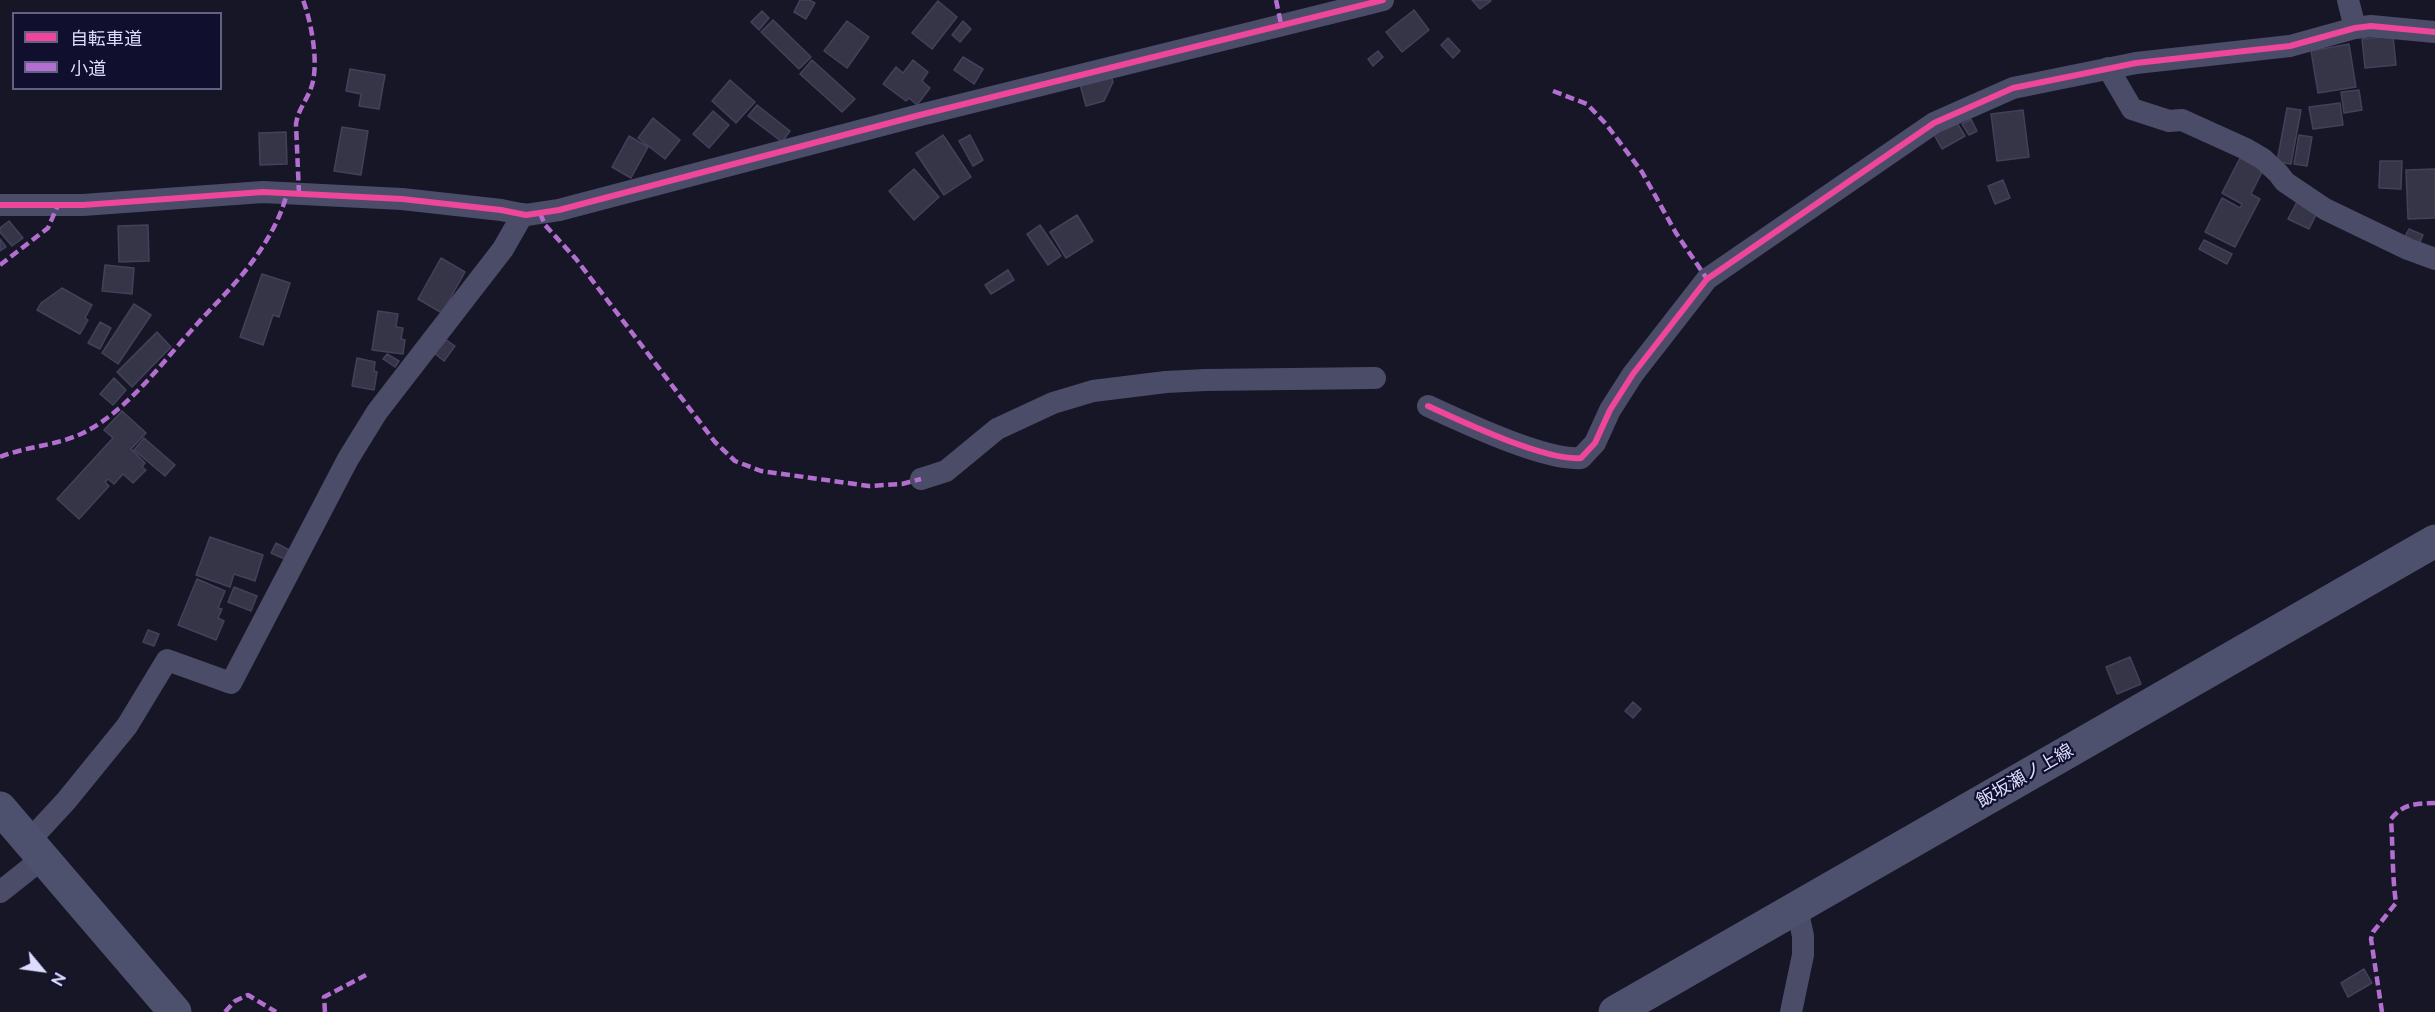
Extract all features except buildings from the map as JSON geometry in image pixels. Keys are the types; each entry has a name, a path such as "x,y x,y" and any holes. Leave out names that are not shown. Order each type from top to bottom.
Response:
{"main road":[{"name":"飯坂瀬ノ上線","path":"1615,1012 2435,541"},
{"path":"0,808 175,1012"}],"street":[{"path":"0,205 83,205 263,192 402,199 523,214 559,210 920,115 1383,0"},
{"path":"2348,0 2355,28"},
{"path":"1428,406 1541,452 1571,459 1581,458 1595,443 1610,410 1633,374 1707,279 1934,123 2013,88 2108,68 2290,46 2355,28 2371,26 2435,32"},
{"path":"2108,68 2132,109 2169,121 2182,120 2246,149 2263,159 2285,182 2325,210 2408,249 2435,259"},
{"path":"0,892 36,850 66,801 127,726 167,660 231,683 348,459 377,412 503,249 523,214"},
{"path":"921,478 946,471 998,429 1053,403 1093,391 1166,382 1205,380 1375,378"},
{"path":"1791,1012 1803,955 1803,936 1797,908"}],"marked path":[{"path":"299,194 296,124 312,85 315,65 309,19 303,0"},
{"path":"1276,0 1281,24"},
{"path":"1553,91 1587,104 1606,124 1642,172 1676,233 1707,279"},
{"path":"0,457 62,441 83,433 100,423 130,398 235,284 274,227 287,193"},
{"path":"0,265 48,228 58,205"},
{"path":"540,213 545,225 576,259 715,442 735,461 761,471 869,486 902,484 921,479"},
{"path":"2382,1012 2371,939 2373,932 2396,903 2391,819 2405,807 2435,803"},
{"path":"325,1012 324,997 366,975"},
{"path":"225,1012 235,1001 248,995 276,1012"}],"cycle path":[{"path":"0,205 83,205 263,192 402,199 526,215 559,210 920,115 1383,0"},
{"path":"1428,406 1526,447 1566,457 1581,458 1595,443 1610,410 1633,374 1707,279 1934,123 2013,88 2136,63 2290,46 2355,28 2371,26 2435,32"}]}
